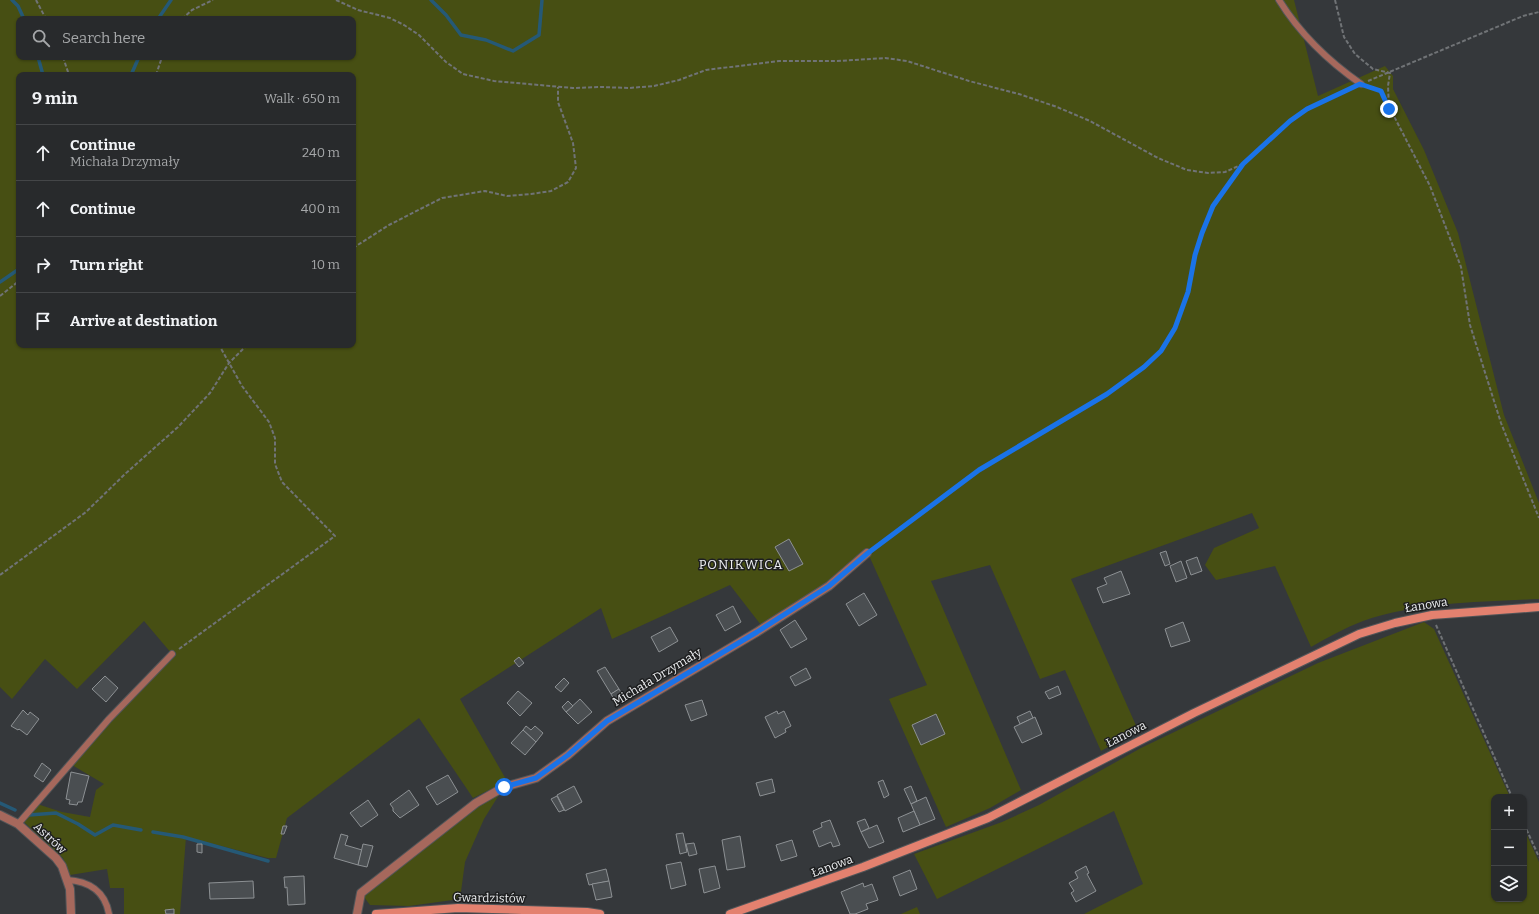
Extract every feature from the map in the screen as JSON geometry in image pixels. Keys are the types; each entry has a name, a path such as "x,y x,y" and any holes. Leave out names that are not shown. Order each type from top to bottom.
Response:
{"street":[{"name":"Michała Drzymały","path":"357,914 360,893 476,803 504,787 536,778 568,755 607,721 757,632 829,586 868,553"},
{"name":"Łanowa","path":"730,914 855,870 988,818 1194,713 1359,634 1395,623 1432,615 1539,607"},
{"name":"Astrów","path":"0,815 18,824 56,858 62,866 70,889 71,914"},
{"name":"Gwardzistów","path":"376,914 459,911 587,912 600,914"}],"lane":[{"path":"1279,0 1302,33 1337,67 1360,84"},
{"path":"18,824 109,719 172,654"},
{"path":"67,880 79,880 92,886 103,898 109,914"}],"path":[{"path":"36,0 44,16"},
{"path":"185,16 192,10 213,0"},
{"path":"336,0 358,10 390,18 404,25 419,35 446,62 463,74 494,81 558,87 629,88 654,86 679,80 706,70 779,61 837,61 885,58 907,61 969,81 1019,94 1057,107 1090,121 1158,158 1187,170 1208,174 1225,172 1243,164"},
{"path":"1335,0 1344,37 1355,54 1373,69 1390,73"},
{"path":"868,553 979,470 1107,394 1144,367 1161,351 1175,328 1188,292 1195,255 1213,206 1243,164 1290,121 1307,109 1360,84 1390,73 1524,16 1539,12"},
{"path":"64,60 68,72"},
{"path":"157,72 161,60"},
{"path":"1389,109 1388,86 1390,73"},
{"path":"1360,84 1381,91 1430,186 1461,267 1470,325 1501,423 1539,518"},
{"path":"356,246 389,225 442,198 485,191 507,196 530,194 551,191 568,182 576,168 572,143 558,102 558,87"},
{"path":"0,296 16,284"},
{"path":"172,654 335,536 282,482 275,464 275,438 269,422 242,386 221,348"},
{"path":"0,575 86,512 125,474 178,427 210,393 229,363 244,348"},
{"path":"1432,615 1511,794"},
{"path":"1527,830 1539,857"}],"green space":[{"path":"0,0 1294,0 1318,96 1385,66 1393,76 1393,89 1424,150 1458,233 1504,415 1539,503 1539,599 1472,602 1428,606 1406,610 1363,621 1311,647 1275,566 1216,580 1205,565 1214,548 1259,528 1252,513 1071,579 1138,730 1101,751 1065,670 1040,679 990,565 931,581 1021,790 990,808 946,827 889,699 927,685 867,551 826,583 761,625 730,585 612,639 601,608 460,699 507,781 473,798 419,718 287,818 276,858 268,858 186,837 180,914 124,914 124,888 110,888 107,869 70,875 63,858 24,822 37,804 62,812 90,817 96,790 104,784 72,765 172,654 144,621 77,689 45,659 12,699 0,687"},
{"path":"1424,622 1434,629 1509,794 1491,794 1491,902 1527,902 1527,836 1539,862 1539,914 1084,914 1143,884 1114,811 937,899 914,854 1002,822 1039,805 1141,748 1318,663"},
{"path":"502,790 484,819 465,862 460,899 409,906 370,905 361,893 469,811"},
{"path":"917,907 920,914 901,914"}],"building":[{"path":"789,539 803,564 789,571 775,547"},
{"path":"1166,551 1170,564 1165,566 1160,553"},
{"path":"1197,557 1202,571 1191,575 1186,561"},
{"path":"1181,561 1187,578 1176,582 1170,566"},
{"path":"1121,571 1130,594 1103,603 1097,588 1107,584 1104,578"},
{"path":"864,593 877,615 859,626 846,604"},
{"path":"733,606 741,622 725,631 716,615"},
{"path":"795,620 807,639 791,648 780,630"},
{"path":"1183,622 1190,641 1171,647 1165,629"},
{"path":"670,627 678,641 659,652 651,637"},
{"path":"519,657 524,663 519,667 514,661"},
{"path":"605,667 619,689 611,694 597,671"},
{"path":"806,668 811,678 795,686 790,677"},
{"path":"105,676 118,688 106,702 92,689"},
{"path":"564,678 569,683 561,692 555,687"},
{"path":"1058,686 1061,694 1049,699 1045,692"},
{"path":"619,689 623,696 615,701 611,694"},
{"path":"518,691 532,703 520,716 507,703"},
{"path":"580,699 592,712 578,724 566,712"},
{"path":"702,700 707,715 691,721 685,705"},
{"path":"568,701 573,706 566,712 562,707"},
{"path":"23,710 28,715 30,712 39,719 27,735 19,729 18,730 11,726"},
{"path":"777,711 778,714 784,711 791,726 785,729 786,732 775,738 765,717"},
{"path":"1030,711 1033,718 1020,724 1017,717"},
{"path":"936,714 945,734 921,745 912,725"},
{"path":"1035,717 1042,734 1022,743 1014,727"},
{"path":"526,726 531,730 535,726 543,733 536,742 523,730"},
{"path":"523,730 536,742 525,755 511,743"},
{"path":"42,763 51,770 43,782 34,776"},
{"path":"71,772 89,776 82,802 78,802 77,805 69,804 70,800 66,799"},
{"path":"448,775 458,792 437,805 426,787"},
{"path":"772,779 775,792 760,796 756,783"},
{"path":"883,780 889,795 884,798 878,782"},
{"path":"574,786 582,802 565,811 557,795"},
{"path":"911,786 917,801 911,804 904,789"},
{"path":"409,790 419,805 400,818 393,811 390,804"},
{"path":"557,796 564,810 559,812 551,799"},
{"path":"926,797 935,819 920,825 911,804"},
{"path":"368,800 378,815 361,827 350,813"},
{"path":"914,811 920,825 903,832 898,818"},
{"path":"865,819 869,828 861,832 857,822"},
{"path":"830,820 840,845 833,847 831,842 819,847 813,831 822,827 821,823"},
{"path":"877,825 884,842 869,848 861,832"},
{"path":"283,826 287,826 284,834 281,834"},
{"path":"683,833 687,852 680,854 676,834"},
{"path":"341,834 348,836 345,845 362,850 358,865 334,858"},
{"path":"740,836 745,867 727,870 722,840"},
{"path":"792,840 797,856 781,861 776,845"},
{"path":"694,843 697,854 689,856 686,844"},
{"path":"197,844 202,844 202,853 197,852"},
{"path":"363,844 373,846 367,867 358,865"},
{"path":"681,862 686,885 671,889 666,865"},
{"path":"715,866 720,888 704,893 699,869"},
{"path":"1086,866 1089,873 1087,874 1096,891 1076,902 1071,893 1074,891 1069,883 1078,878 1075,872"},
{"path":"606,869 609,881 589,885 586,874"},
{"path":"910,870 917,889 900,896 893,877"},
{"path":"304,876 305,904 288,905 287,887 285,888 284,877"},
{"path":"253,881 254,898 210,899 209,883"},
{"path":"609,881 612,897 596,900 592,884"},
{"path":"863,883 864,887 872,884 878,900 866,904 868,909 855,914 850,914 841,892"},
{"path":"174,909 174,914 166,914 165,910"}],"waterway":[{"path":"12,0 18,6 23,16"},
{"path":"160,16 171,0"},
{"path":"431,0 446,15 461,35 486,40 513,51 539,35 542,0"},
{"path":"39,60 42,72"},
{"path":"132,72 138,60"},
{"path":"0,282 16,271"},
{"path":"0,803 15,810"},
{"path":"29,815 56,813 78,824 95,835 113,825 141,830"},
{"path":"153,832 183,837 268,861"}],"district":[{"name":"PONIKWICA","path":"741,564"}],"route":[{"path":"504,787 536,778 568,755 607,721 757,632 829,586 868,553 979,470 1107,394 1144,367 1161,351 1175,328 1188,292 1195,255 1213,206 1243,164 1290,121 1307,109 1360,84 1381,91 1389,109"}]}
